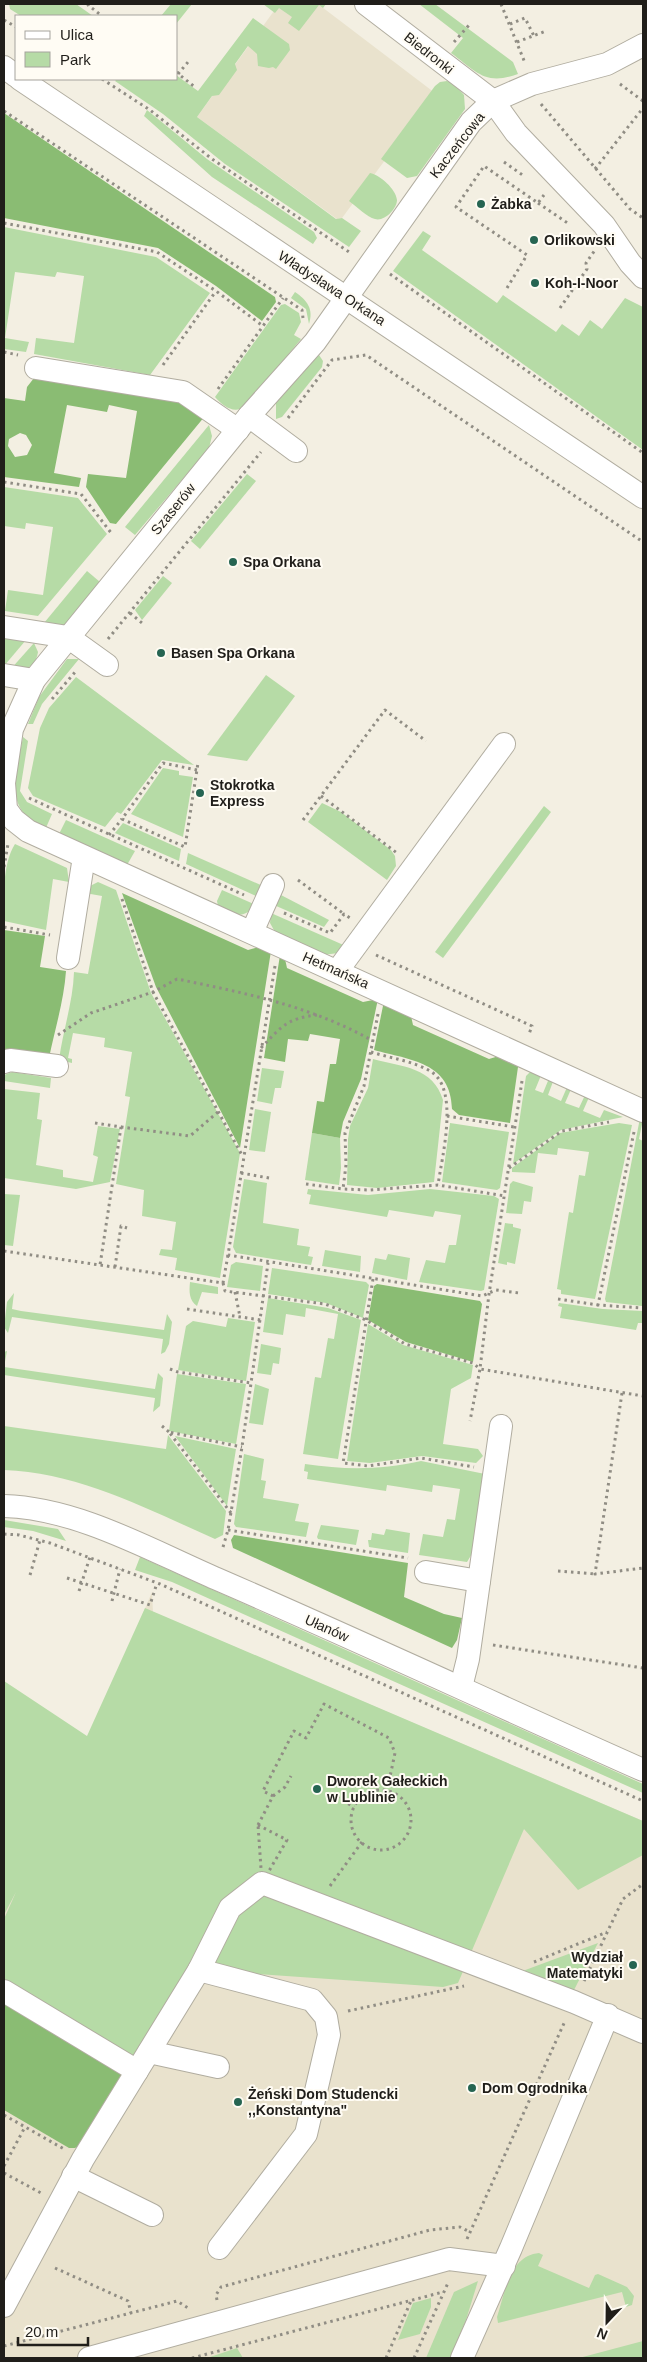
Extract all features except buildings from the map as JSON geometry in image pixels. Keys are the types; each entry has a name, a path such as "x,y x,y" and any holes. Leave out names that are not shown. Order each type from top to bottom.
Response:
{"street":[{"name":"Biedronki","path":"366,4 493,102 516,133 604,225 630,263 643,277"},
{"name":"Kaczeńcowa","path":"346,297 471,122 493,102 532,84 607,64 643,45"},
{"path":"4,68 15,75"},
{"name":"Władysława Orkana","path":"21,80 643,497"},
{"name":"Szaserów","path":"14,827 6,809 4,792 12,729 34,680 244,423 315,342 346,297"},
{"path":"29,362 182,392 244,423 275,436 296,451"},
{"path":"4,626 68,637 101,661"},
{"path":"4,674 34,680"},
{"path":"338,970 504,744"},
{"name":"Hetmańska","path":"14,827 338,970 641,1110"},
{"path":"69,948 84,857"},
{"path":"252,932 269,895"},
{"path":"4,1062 10,1060 57,1066"},
{"path":"461,1687 468,1659 501,1426"},
{"name":"Ułanów","path":"4,1506 46,1511 88,1523 461,1687 643,1770"},
{"path":"420,1565 479,1581"},
{"path":"4,2306 58,2203 199,1970 230,1908 262,1883 608,2015 643,2032"},
{"path":"199,1970 312,2000 326,2017 329,2035 306,2134 219,2248"},
{"path":"4,1991 137,2071"},
{"path":"462,2358 504,2266 608,2015"},
{"path":"149,2052 218,2067"},
{"path":"78,2168 152,2215"},
{"path":"89,2358 449,2259 504,2266"}],"path":[{"path":"88,4 101,15"},
{"path":"501,4 527,68"},
{"path":"510,24 525,18 534,36"},
{"path":"4,20 15,27"},
{"path":"517,42 546,31"},
{"path":"178,72 188,62"},
{"path":"178,74 196,88"},
{"path":"106,80 150,110 212,159 349,252 352,248"},
{"path":"619,84 643,102"},
{"path":"540,101 630,209 643,218"},
{"path":"595,168 643,108"},
{"path":"4,111 302,310 303,324"},
{"path":"507,288 526,256 456,207 484,166 576,229"},
{"path":"538,202 548,188"},
{"path":"4,223 157,252 216,291 263,326"},
{"path":"560,308 587,269 586,263 599,245"},
{"path":"388,273 643,453"},
{"path":"159,370 216,291"},
{"path":"215,394 283,298"},
{"path":"4,352 29,362"},
{"path":"50,702 83,663 101,661 130,613 275,436 332,360 366,355 643,542"},
{"path":"4,482 81,494 112,534"},
{"path":"130,613 142,623"},
{"path":"303,820 385,710 426,741"},
{"path":"109,835 163,763 197,770"},
{"path":"122,819 185,847 198,763"},
{"path":"26,795 32,800 109,835 269,895 330,933 344,914"},
{"path":"321,796 391,847 398,854 399,861"},
{"path":"4,867 14,827"},
{"path":"298,880 344,914 357,921"},
{"path":"120,890 154,992 243,1158"},
{"path":"4,927 69,948"},
{"path":"278,944 228,1255 224,1283 225,1291 325,1304 366,1320 405,1344 473,1363 480,1369 643,1396"},
{"path":"58,1035 90,1013 154,992 177,978 269,998 320,1015 373,1041"},
{"path":"343,1189 346,1165 345,1133 364,1086 383,991"},
{"path":"261,1048 280,1027 298,1017 320,1015"},
{"path":"371,1052 432,1071 441,1081 447,1094 447,1116 438,1185"},
{"path":"470,1421 480,1369 488,1294 526,1056"},
{"path":"598,1305 641,1110"},
{"path":"95,1123 190,1136 218,1112"},
{"path":"447,1116 514,1127"},
{"path":"509,1168 562,1131 614,1121"},
{"path":"100,1265 121,1127"},
{"path":"241,1173 269,1178"},
{"path":"306,1184 343,1189 370,1190 438,1185 505,1196"},
{"path":"115,1267 121,1226 127,1228"},
{"path":"4,1251 224,1283"},
{"path":"228,1255 268,1263 482,1296 496,1290 519,1293"},
{"path":"223,1547 228,1530 242,1447 268,1263"},
{"path":"373,1279 343,1463 368,1466 421,1458 495,1470"},
{"path":"235,1292 240,1317"},
{"path":"558,1299 598,1305 643,1308"},
{"path":"187,1309 261,1320"},
{"path":"170,1369 178,1372 251,1383"},
{"path":"595,1574 622,1393"},
{"path":"162,1426 169,1432 231,1514"},
{"path":"169,1432 242,1447"},
{"path":"228,1530 420,1565"},
{"path":"4,1534 40,1540 157,1583 643,1801"},
{"path":"30,1576 40,1540"},
{"path":"79,1590 90,1557"},
{"path":"558,1571 595,1574 643,1568"},
{"path":"112,1601 120,1569"},
{"path":"68,1578 150,1606 157,1583"},
{"path":"483,1644 643,1668"},
{"path":"273,1796 263,1791 294,1731 306,1738 324,1704 389,1738 394,1753 387,1791"},
{"path":"262,1883 258,1825 273,1796 285,1788 291,1776"},
{"path":"377,1790 387,1791 396,1794 409,1809 410,1828 398,1844 390,1848 380,1849 362,1842 352,1826 354,1807 368,1793 377,1790"},
{"path":"337,1797 354,1807"},
{"path":"258,1825 287,1840 262,1883"},
{"path":"318,1904 362,1842"},
{"path":"414,2358 574,2002 623,1900 643,1884"},
{"path":"4,2115 25,2127 78,2168"},
{"path":"4,2166 25,2127"},
{"path":"4,2173 58,2203"},
{"path":"219,2308 216,2295 221,2287 430,2230 460,2227 470,2232"},
{"path":"55,2268 128,2301 131,2313"},
{"path":"192,2358 444,2292"},
{"path":"386,2358 412,2300"},
{"path":"4,2346 177,2301 192,2310"}],"shaded area":[{"path":"279,4 318,4 435,93 342,218 337,219 197,117"},
{"path":"152,1592 153,1612 643,1821 643,2358 4,2358 4,1915 90,1738"}],"green space":[{"path":"9,4 76,4 92,15 19,15 10,9"},
{"path":"171,4 192,4 178,22 178,15 162,15"},
{"path":"263,4 326,4 323,8 319,5 299,31 288,23 292,17 279,8 275,13"},
{"path":"419,4 435,4 513,62 518,74 489,78 475,71 451,53 463,38"},
{"path":"253,18 289,44 290,50 276,69 258,66 257,54 248,46 235,64 237,70 219,95 212,96 197,117 336,219 342,218 361,231 349,247 225,164 163,114 115,81 178,80 178,76 198,91"},
{"path":"447,81 453,83 464,95 465,109 417,176 407,178 381,159 435,86 440,82"},
{"path":"147,110 207,159 314,232 317,238 313,244 212,177 144,116"},
{"path":"4,113 275,297 276,302 262,321 216,286 158,248 4,218"},
{"path":"370,173 387,183 396,196 395,207 382,219 375,219 369,216 349,201"},
{"path":"4,227 156,257 210,293 150,375 34,354 36,338 74,343 84,276 57,272 55,277 15,272 5,338 29,342 26,352 4,349"},
{"path":"423,231 431,236 422,250 497,303 503,295 556,332 562,324 579,336 590,320 602,329 625,298 643,307 643,450 393,271"},
{"path":"295,292 303,298 310,309 309,324 306,309 291,298"},
{"path":"285,304 299,313 301,322 294,335 301,339 245,407 236,410 228,408 215,397 281,305"},
{"path":"319,355 323,361 322,367 282,417 276,419 276,401 303,366"},
{"path":"34,378 174,398 205,416 116,524 110,523 86,487 88,474 126,478 137,411 109,405 107,412 67,405 54,473 81,478 79,487 4,477 4,398 25,401 27,387","holes":["20,433 26,435 32,445 27,455 15,457 8,446 9,439"]},
{"path":"209,425 212,436 209,448 135,535 125,527"},
{"path":"247,474 256,481 200,549 191,541"},
{"path":"4,487 78,498 107,534 38,616 5,611 8,590 43,595 53,527 26,523 25,529 4,526"},
{"path":"87,571 100,582 60,628 44,623"},
{"path":"163,576 172,583 142,620 135,610"},
{"path":"4,633 26,640 4,666"},
{"path":"34,643 38,652 34,662 28,668 9,671"},
{"path":"67,659 79,659 42,704 33,724 28,724 39,697"},
{"path":"266,675 295,696 247,761 207,755"},
{"path":"76,677 194,765 162,760 121,814 117,812 105,827 33,796 28,788 40,728 49,708"},
{"path":"23,737 28,741 20,791 27,802 52,814 45,830 31,821 22,811 17,801 15,790 17,765"},
{"path":"163,768 179,771 179,775 193,777 183,837 131,814"},
{"path":"322,803 341,812 391,850 395,856 396,866 387,880 308,822"},
{"path":"544,806 551,812 443,958 435,952"},
{"path":"66,820 135,851 127,865 58,836"},
{"path":"123,823 181,849 179,861 115,833"},
{"path":"15,844 67,868 69,882 53,879 46,930 4,921 6,871"},
{"path":"188,853 263,886 258,897 186,864"},
{"path":"98,882 116,890 151,993 240,1153 220,1278 175,1270 177,1258 159,1255 161,1249 172,1250 176,1222 142,1216 144,1190 116,1184 130,1097 125,1096 132,1052 104,1047 105,1038 73,1033 68,1058 72,1059 72,1063 59,1060 72,994 74,972 88,974 102,896 85,893 90,886"},
{"path":"222,890 256,905 247,913 234,914 229,912 218,906 217,901"},
{"path":"122,893 248,950 259,947 271,951 240,1148 156,987"},
{"path":"279,894 329,920 324,927 274,905"},
{"path":"271,913 348,947 338,953 323,955 275,932 270,923"},
{"path":"4,930 45,936 40,967 66,971 49,1058 4,1052"},
{"path":"280,955 285,959 287,968 363,1002 378,999 361,1079 343,1122 340,1138 312,1133 317,1101 324,1102 330,1064 336,1064 340,1039 310,1034 308,1041 288,1039 285,1062 264,1058"},
{"path":"384,1001 411,1016 413,1025 489,1059 499,1056 516,1061 518,1067 510,1123 459,1115 452,1109 450,1093 444,1081 436,1072 414,1061 374,1050"},
{"path":"373,1059 416,1070 432,1081 438,1089 443,1100 434,1182 377,1188 347,1185 350,1126 368,1088"},
{"path":"262,1068 284,1071 281,1088 275,1088 272,1104 257,1101"},
{"path":"533,1069 542,1073 535,1090 543,1093 550,1076 554,1079 548,1095 561,1101 568,1085 572,1087 565,1103 579,1108 586,1093 590,1095 583,1111 600,1118 604,1110 623,1117 561,1130 513,1164 526,1076"},
{"path":"12,1072 51,1078 50,1088 4,1081 4,1075"},
{"path":"4,1089 40,1093 37,1119 42,1120 36,1165 63,1170 63,1177 93,1182 98,1157 93,1155 98,1126 120,1129 110,1182 76,1189 4,1178"},
{"path":"255,1109 271,1112 265,1152 249,1150"},
{"path":"640,1118 643,1119 639,1139 643,1141 642,1306 606,1302 605,1299"},
{"path":"450,1123 509,1132 500,1188 497,1190 442,1182"},
{"path":"619,1123 632,1125 595,1299 561,1294 561,1290 557,1289 569,1212 573,1213 579,1175 585,1176 589,1152 558,1148 557,1155 538,1153 535,1173 512,1172 512,1168 560,1133"},
{"path":"312,1133 340,1138 341,1168 339,1185 305,1180"},
{"path":"244,1179 267,1183 263,1223 299,1229 297,1245 310,1247 308,1256 313,1257 311,1265 236,1253 233,1247"},
{"path":"513,1181 533,1187 531,1202 524,1201 522,1214 506,1213 510,1184"},
{"path":"308,1189 368,1195 430,1189 494,1196 499,1199 484,1290 419,1282 426,1260 445,1263 449,1245 456,1245 461,1215 435,1211 433,1217 389,1210 387,1217 309,1204 311,1195 307,1194"},
{"path":"4,1194 20,1195 13,1246 4,1245"},
{"path":"505,1223 513,1224 513,1227 521,1229 515,1264 507,1262 507,1265 498,1263"},
{"path":"325,1250 361,1256 360,1272 322,1266"},
{"path":"388,1254 410,1258 407,1280 372,1273 375,1258 386,1260"},
{"path":"236,1262 263,1266 260,1291 227,1287 231,1265"},
{"path":"272,1268 366,1282 369,1285 363,1318 326,1303 268,1294"},
{"path":"190,1282 218,1287 218,1294 202,1292 197,1306 190,1296"},
{"path":"377,1284 480,1301 482,1304 473,1362 406,1342 368,1320 374,1286"},
{"path":"14,1293 12,1309 21,1311 164,1330 167,1314 172,1322 169,1344 165,1352 161,1354 163,1339 12,1317 8,1333 4,1327 7,1302"},
{"path":"268,1298 328,1308 361,1320 338,1459 303,1454 315,1377 321,1378 328,1338 334,1339 338,1314 306,1308 305,1317 286,1314 283,1335 263,1332"},
{"path":"559,1303 603,1309 643,1311 643,1323 638,1323 636,1330 560,1318 562,1307 558,1306"},
{"path":"228,1318 255,1322 246,1381 178,1370 186,1326 193,1321 226,1327"},
{"path":"368,1324 403,1345 473,1365 471,1378 451,1389 443,1444 478,1449 483,1456 476,1463 422,1456 370,1463 347,1461"},
{"path":"261,1344 281,1348 279,1364 273,1363 271,1375 257,1373"},
{"path":"7,1351 4,1367 4,1352"},
{"path":"4,1367 155,1389 158,1373 163,1378 160,1406 153,1412 155,1398 4,1375"},
{"path":"177,1374 246,1384 236,1444 169,1431"},
{"path":"255,1384 269,1389 263,1425 249,1423"},
{"path":"4,1426 166,1449 168,1435 226,1511 223,1535 215,1539 112,1494 86,1485 32,1473 4,1470"},
{"path":"175,1436 236,1449 227,1506"},
{"path":"244,1454 264,1459 261,1480 266,1481 263,1498 299,1504 295,1521 309,1523 306,1537 236,1527 234,1524"},
{"path":"421,1461 485,1474 473,1552 467,1562 419,1555 423,1534 443,1537 447,1519 455,1520 460,1489 433,1485 432,1492 387,1485 386,1491 307,1479 308,1472 304,1471 305,1464 363,1468"},
{"path":"4,1520 58,1529 66,1541 33,1531 4,1527"},
{"path":"321,1525 359,1530 356,1545 318,1539"},
{"path":"386,1529 410,1533 408,1553 369,1547 368,1540 371,1540 372,1533 384,1535"},
{"path":"234,1535 408,1563 404,1597 444,1614 462,1618 457,1640 452,1648 233,1548 231,1540"},
{"path":"140,1557 643,1784 643,1793 172,1582 135,1570"},
{"path":"145,1608 643,1821 643,1855 578,1890 524,1829 458,1983 443,1987 199,1970 137,2071 4,1991 4,1919 16,1892 4,1915 4,1681 87,1736"},
{"path":"598,1943 574,1990 520,1972"},
{"path":"4,1997 118,2067 122,2078 80,2145 75,2148 69,2148 4,2110"},
{"path":"539,2253 543,2255 538,2266 589,2288 595,2275 598,2274 627,2287 634,2296 632,2305 626,2307 622,2292 498,2323 497,2317 506,2287 515,2268 529,2256"},
{"path":"478,2281 466,2320 450,2358 426,2358 454,2292"},
{"path":"431,2298 431,2307 420,2334 398,2340 413,2303"},
{"path":"643,2341 643,2358 579,2358"},
{"path":"237,2348 243,2358 207,2358"}],"place":[{"name":"Żabka","path":"481,204"},
{"name":"Orlikowski","path":"534,240"},
{"name":"Koh-I-Noor","path":"535,283"},
{"name":"Spa Orkana","path":"233,562"},
{"name":"Basen Spa Orkana","path":"161,653"},
{"name":"Stokrotka Express","path":"200,793"},
{"name":"Dworek Gałeckich w Lublinie","path":"317,1789"},
{"name":"Wydział Matematyki","path":"633,1965"},
{"name":"Dom Ogrodnika","path":"472,2088"},
{"name":"Żeński Dom Studencki ,,Konstantyna\"","path":"238,2102"}]}
